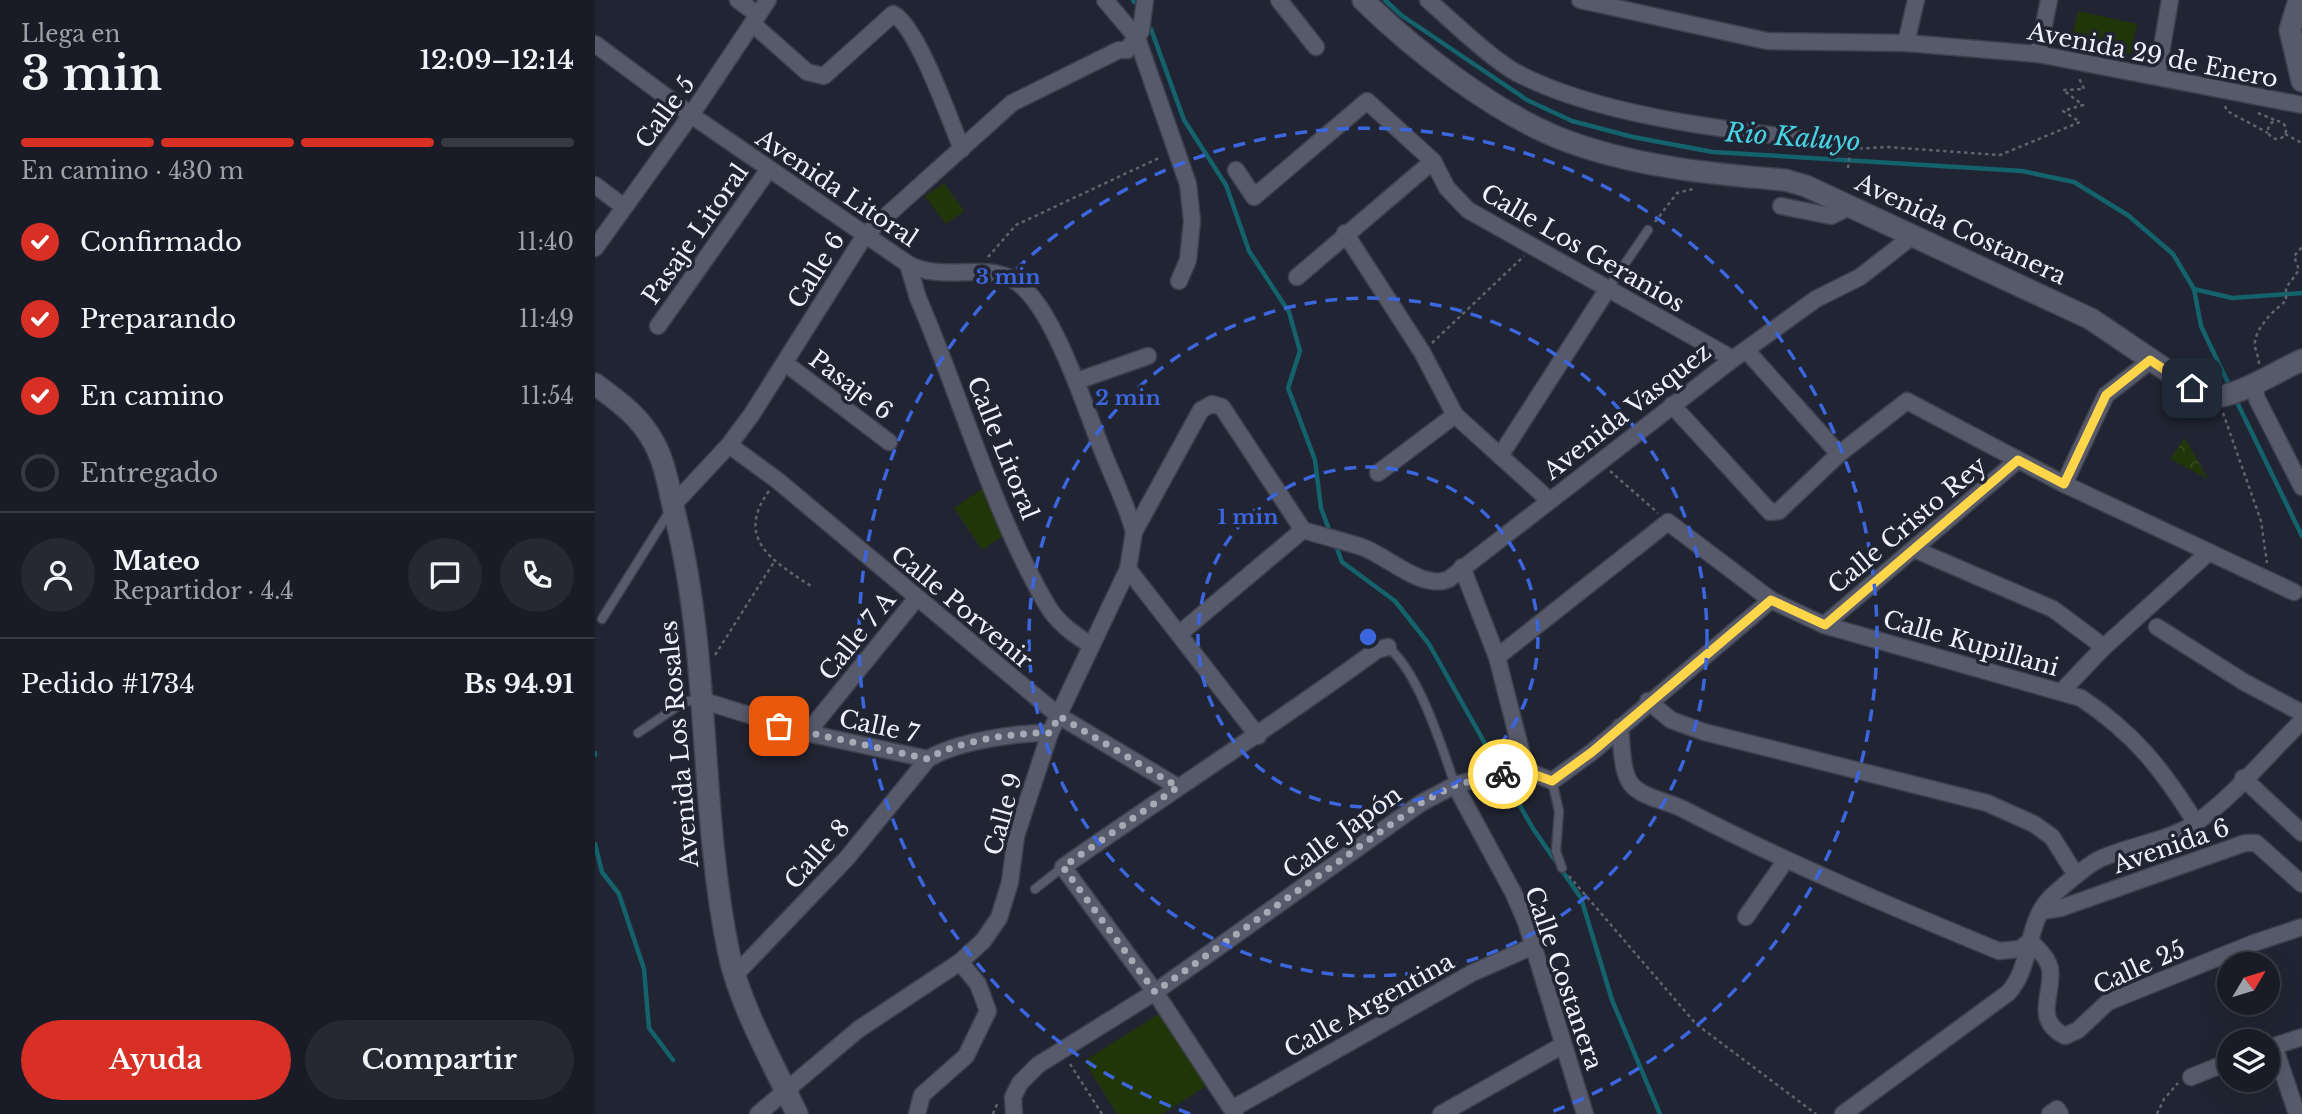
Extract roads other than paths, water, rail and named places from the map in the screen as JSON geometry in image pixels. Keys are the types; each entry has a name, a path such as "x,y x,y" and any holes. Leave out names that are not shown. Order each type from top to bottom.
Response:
{"main road":[{"name":"Avenida Costanera","path":"1363,0 1451,72 1507,111 1559,138 1637,161 1785,180 1851,206 2091,319 2206,397 2218,398 2251,384"},
{"path":"2298,0 2290,30 2302,81"},
{"path":"2251,384 2302,360"},
{"name":"Avenida Los Rosales","path":"595,384 632,412 646,430 656,446 673,505 685,556 696,629 709,816 729,955 735,975 797,1114"}],"street":[{"path":"738,0 807,72 824,76 892,7 914,35 963,149"},
{"name":"Calle 5","path":"595,248 691,115 768,0"},
{"path":"1105,0 1139,35 1188,184 1192,221 1188,260 1179,281"},
{"path":"1139,35 1145,0"},
{"path":"1279,0 1316,47"},
{"path":"1428,0 1517,74 1575,95 1721,130 1805,139"},
{"name":"Avenida 29 de Enero","path":"1580,0 1767,41 1906,43 2038,54 2302,105"},
{"path":"1906,43 1916,0"},
{"path":"2038,54 2049,0"},
{"path":"2157,76 2170,0"},
{"name":"Calle 6","path":"673,505 729,445 785,363 865,235 1012,103 1119,50 1127,50 1139,35"},
{"name":"Avenida Litoral","path":"595,44 691,115 908,264 923,272 997,274 1025,289 1040,310 1077,381 1101,449 1127,505 1134,531"},
{"name":"Calle Los Geranios","path":"1236,170 1254,197 1367,101 1433,162 1447,188 1468,210 1607,290 1740,355 1839,454"},
{"path":"1297,277 1345,233 1433,162"},
{"name":"Pasaje Litoral","path":"658,326 768,169"},
{"path":"595,185 624,207"},
{"path":"1781,206 1831,216 1851,206"},
{"path":"1345,233 1422,352 1455,415 1549,500"},
{"name":"Avenida Vasquez","path":"1303,530 1366,548 1387,563 1430,580 1449,579 1672,405 1816,299 1860,276 1914,235"},
{"name":"Calle Litoral","path":"908,264 918,298 1009,526 1048,607 1084,641"},
{"path":"1500,456 1607,290"},
{"path":"1077,381 1148,356"},
{"path":"2064,484 2106,395 2150,360"},
{"name":"Pasaje 6","path":"785,363 889,442"},
{"path":"2251,384 2302,486"},
{"path":"1672,405 1770,512 1779,511 1839,454 1907,401 2064,484 2294,592"},
{"name":"Calle 9","path":"758,1114 859,1029 960,962 983,941 999,918 1010,882 1016,836 1084,641 1128,569 1134,531 1201,410 1212,404 1222,407 1303,530"},
{"path":"1378,473 1455,415"},
{"name":"Calle Porvenir","path":"729,445 777,480 916,600 1059,716 1178,787"},
{"name":"Calle Cristo Rey","path":"1825,625 1916,550 2018,460"},
{"name":"Calle Kupillani","path":"1497,657 1668,522 1771,600 1825,625 2081,698 2117,722 2166,776 2196,823"},
{"path":"1179,634 1303,530"},
{"path":"1916,550 2053,609 2103,648"},
{"path":"2062,691 2103,648 2209,552"},
{"path":"1462,567 1497,657 1518,769 1552,781 1771,600"},
{"path":"1128,569 1258,736"},
{"name":"Calle 7 A","path":"807,733 916,600"},
{"path":"2157,627 2244,682 2302,712"},
{"path":"1234,1111 1155,992 1063,867 1178,787 1258,736 1377,650 1388,647"},
{"name":"Calle 7","path":"699,690 807,733 928,759 941,751 1028,732 1050,733"},
{"path":"1648,701 1671,720 1704,732 1987,803 2034,824 2052,837 2076,875"},
{"path":"1843,1114 2017,984 2029,957 2031,941 2042,911 2050,898 2076,875 2100,859 2196,823 2302,721"},
{"path":"1620,727 1629,782 1639,791 1681,808 1786,860 1999,951 2020,950 2031,941"},
{"name":"Calle 8","path":"735,975 847,858 928,759"},
{"name":"Calle Japón","path":"1016,1114 1013,1097 1020,1083 1038,1065 1062,1053 1155,992 1421,803 1459,784 1518,769"},
{"path":"2243,778 2302,833"},
{"name":"Calle Costanera","path":"1459,784 1514,894 1585,1114"},
{"name":"Avenida 6","path":"2042,911 2061,908 2245,843 2256,843 2302,884"},
{"path":"1746,917 1786,860"},
{"name":"Calle 25","path":"2031,941 2042,954 2050,971 2045,997 2048,1017 2052,1026 2065,1036 2078,1030 2108,1002 2254,943 2302,927"},
{"name":"Calle Argentina","path":"1234,1111 1472,973 1531,947"},
{"path":"917,1114 922,1095 966,1056 988,1012 978,984 960,962"},
{"path":"2280,1044 2302,1037"},
{"path":"1441,1114 1563,1045"},
{"path":"2190,1077 2217,1067"},
{"path":"2280,1069 2298,1114"},
{"path":"2049,1114 2057,1109 2060,1114"}],"lane":[{"path":"1607,290 1649,230"},
{"path":"602,619 673,505"},
{"path":"1388,647 1406,668 1459,784"},
{"path":"638,733 699,690"},
{"path":"1552,781 1559,811 1556,852 1562,868"},
{"path":"1035,888 1063,867"}],"waterway":[{"name":"Rio Kaluyo","path":"1385,0 1401,15 1527,100 1572,121 1633,137 1713,152 2022,171 2074,182 2129,216 2173,254 2194,289 2201,326 2230,387"},
{"path":"1151,29 1184,120 1226,185 1249,251 1289,312 1300,351 1288,388 1315,460 1321,508 1330,532"},
{"path":"2194,289 2232,298 2302,293"},
{"path":"2235,398 2302,536"},
{"path":"1335,543 1342,562 1395,601 1429,644 1532,827 1581,898 1612,1000 1660,1114"},
{"path":"595,844 602,872 619,894 644,969 649,1028 673,1060"}]}
